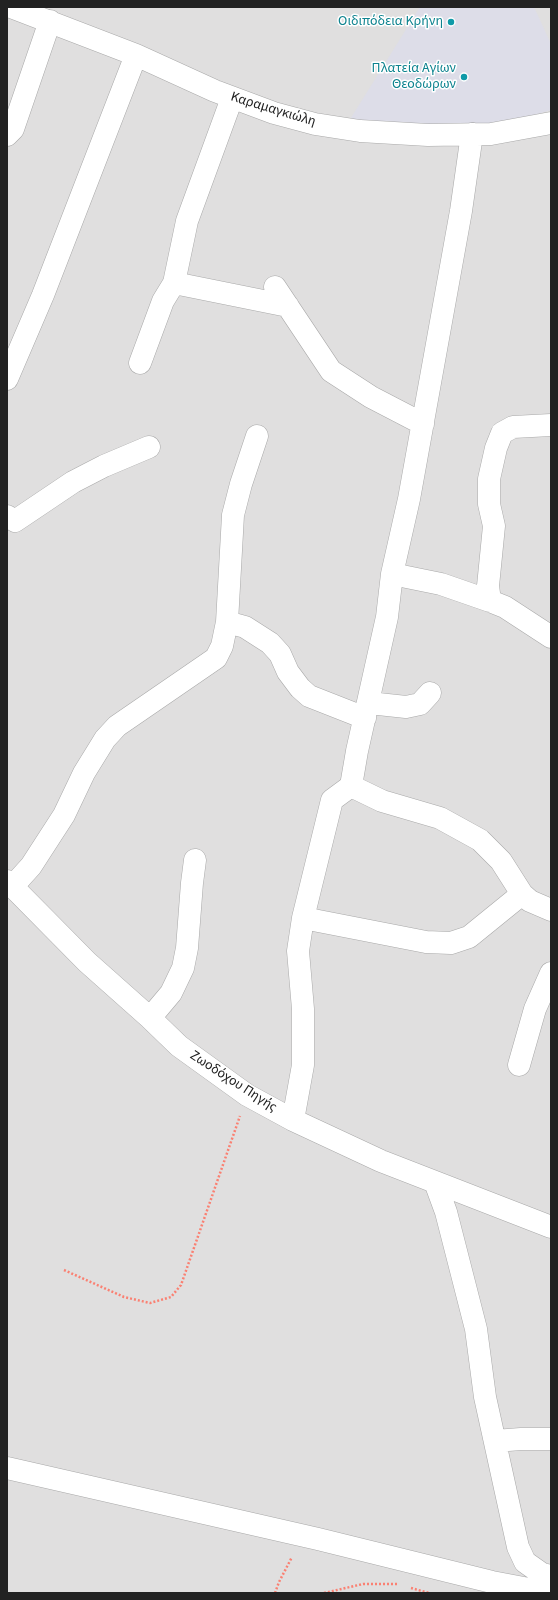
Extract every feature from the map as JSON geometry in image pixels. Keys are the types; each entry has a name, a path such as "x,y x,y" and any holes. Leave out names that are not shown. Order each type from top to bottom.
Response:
{"street":[{"name":"Καραμαγκιώλη","path":"11,7 136,55 232,98 274,113 315,124 352,129 428,135 491,134 551,123"},
{"path":"7,136 13,129 50,21"},
{"path":"7,378 11,356 45,288 136,55"},
{"path":"140,363 163,301 174,283 187,221 232,98"},
{"path":"293,1120 303,1065 302,1009 298,951 303,918 332,800 351,786 387,617 392,574 423,424 461,211 472,134"},
{"path":"174,283 288,306"},
{"path":"275,287 331,371 371,397 423,424"},
{"path":"490,601 488,586 494,526 489,504 488,479 496,448 502,433 513,428 551,425"},
{"path":"10,884 31,866 64,815 84,773 105,739 117,726 216,658 222,646 227,622 233,515 241,484 257,436"},
{"path":"7,516 15,521 73,482 104,466 149,447"},
{"path":"392,574 441,584 505,607 551,638"},
{"path":"227,622 245,627 270,642 280,654 288,672 300,688 309,696 367,710 413,706 420,704 430,693"},
{"path":"351,786 382,801 440,818 480,840 501,861 522,894 530,901 551,910"},
{"path":"150,1018 171,993 183,968 187,948 192,883 196,860"},
{"name":"Ζωοδόχου Πηγής","path":"10,884 87,962 179,1046 247,1095 293,1120 382,1161 551,1227"},
{"path":"303,918 426,942 451,943 469,937 522,894"},
{"path":"518,1065 535,1009 551,973"},
{"path":"435,1182 446,1212 476,1329 485,1397 518,1547 525,1562 542,1574 551,1576"},
{"path":"495,1441 551,1439"},
{"path":"7,1468 294,1535 318,1539 492,1582 550,1593"}],"path":[{"path":"64,1270 124,1297 150,1303 171,1298 181,1285 247,1095"},
{"path":"276,1593 279,1582 292,1558 294,1535"},
{"path":"324,1593 363,1584 399,1584 429,1593"}],"shaded area":[{"path":"7,7 551,7 551,1593 7,1593"},
{"name":"Πλατεία Αγίων Θεοδώρων","path":"420,7 534,7 551,44 551,110 508,123 466,126 349,121"}],"place":[{"name":"Οιδιπόδεια Κρήνη","path":"451,22"},
{"name":"Πλατεία Αγίων Θεοδώρων","path":"464,77"}]}
